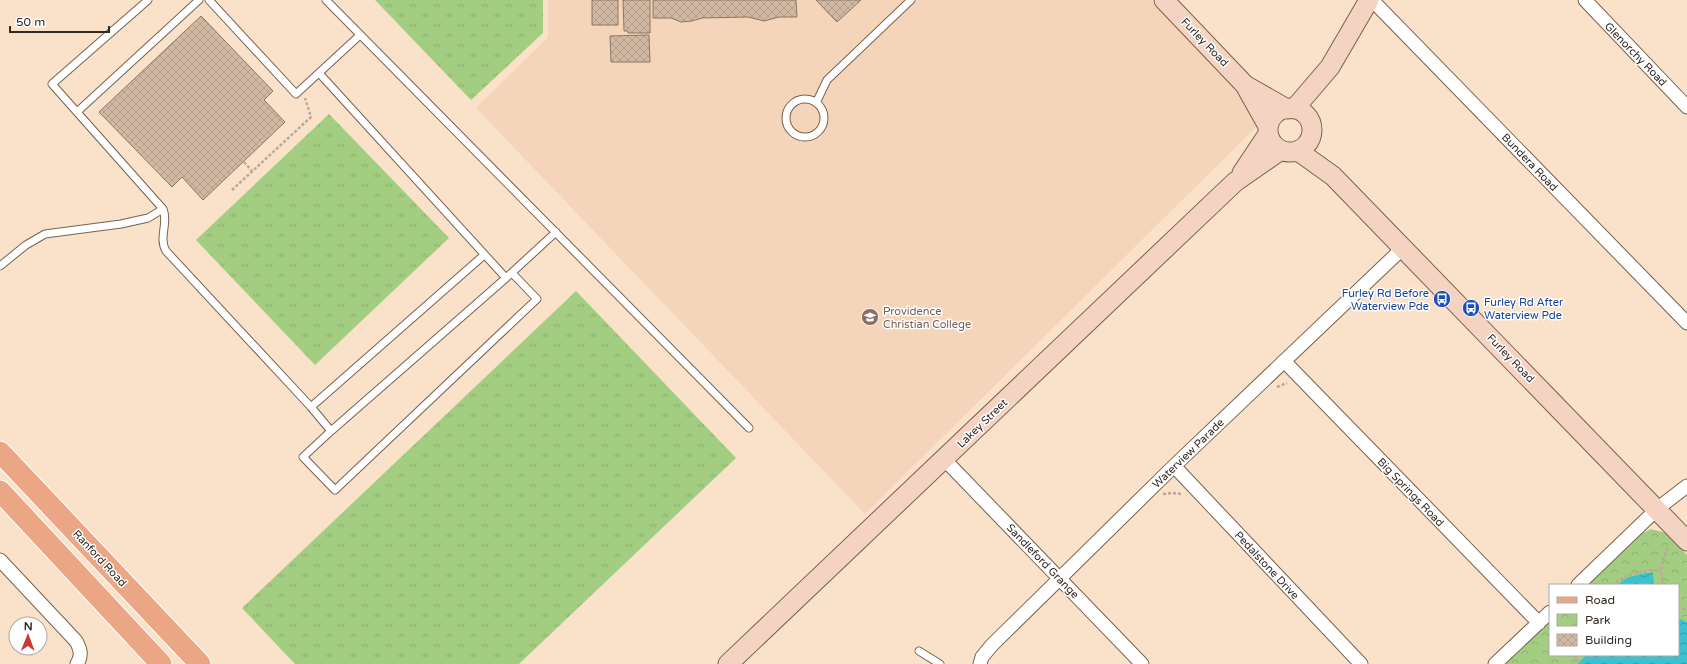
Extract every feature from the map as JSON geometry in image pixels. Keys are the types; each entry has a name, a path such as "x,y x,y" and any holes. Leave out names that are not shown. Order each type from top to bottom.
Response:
{"main road":[{"name":"Ranford Road","path":"0,452 200,664"},
{"path":"0,491 161,664"}],"street":[{"name":"Furley Road","path":"1164,0 1245,85 1300,118 1333,176"},
{"name":"Lakey Street","path":"728,664 1235,182 1290,150 1308,142 1300,118 1369,0"},
{"name":"Bundera Road","path":"1372,0 1687,323"},
{"name":"Glenorchy Road","path":"1584,0 1687,107"},
{"name":"Furley Road","path":"1245,85 1268,130"},
{"name":"Lakey Street","path":"1235,182 1268,130 1275,115 1300,118"},
{"path":"1268,130 1275,146 1290,150"},
{"name":"Furley Road","path":"1290,150 1333,176 1404,247 1657,509 1680,542"},
{"name":"Waterview Parade","path":"980,664 982,657 992,645 1060,578 1174,466 1404,247"},
{"name":"Big Springs Road","path":"1284,361 1539,623"},
{"name":"Sandleford Grange","path":"944,459 1142,664"},
{"name":"Pedalstone Drive","path":"1174,466 1361,664"},
{"path":"1579,584 1657,509 1687,486"},
{"path":"0,560 76,642 80,649 81,657 77,664"},
{"path":"1495,664 1549,613"}],"lane":[{"path":"148,0 52,84 163,209 166,215 163,230 163,245 166,252 311,407 331,431"},
{"path":"77,112 199,0"},
{"path":"209,0 296,94 360,35"},
{"path":"326,0 749,428"},
{"path":"816,103 827,80 911,0"},
{"path":"319,73 506,278"},
{"path":"805,99 816,103 823,113 822,125 819,130 809,136 802,137 791,131 786,120 789,108 799,100 805,99"},
{"path":"0,266 26,245 45,234 121,224 148,218 163,209"},
{"path":"512,273 537,299 335,490 303,457 512,273 556,232"},
{"path":"311,407 484,255"},
{"path":"919,651 940,664"}],"path":[{"path":"232,190 311,117 302,88"},
{"path":"244,162 252,172"},
{"path":"1162,495 1181,493 1185,496"},
{"path":"1664,584 1661,570 1666,550 1680,542"},
{"path":"1613,584 1624,576 1633,573 1645,570 1661,570"}],"shaded area":[{"name":"Providence Christian College","path":"548,0 1151,0 1264,119 865,514 476,108 548,37"}],"green space":[{"path":"375,0 543,0 543,33 471,100"},
{"path":"329,114 449,238 315,365 196,240"},
{"path":"576,291 736,458 519,664 295,664 242,608"},
{"path":"1651,529 1666,533 1687,555 1687,664 1503,664 1549,620 1549,656 1679,656 1679,584 1587,584 1637,536"}],"water":[{"path":"1653,573 1654,584 1618,584 1629,577"},
{"path":"1679,618 1687,622 1687,664 1578,664 1585,656 1679,656"}],"building":[{"path":"592,0 618,0 618,25 592,25"},
{"path":"623,0 650,0 650,33 628,33 628,31 624,31"},
{"path":"653,0 796,0 797,17 779,17 764,21 748,17 702,18 681,22 671,18 653,18"},
{"path":"816,0 861,0 837,22"},
{"path":"201,16 273,91 264,100 285,122 203,200 182,177 172,187 99,112"},
{"path":"649,35 650,62 611,62 610,36"}],"place":[{"name":"Furley Rd Before Waterview Pde","path":"1442,299"},
{"name":"Furley Rd After Waterview Pde","path":"1471,308"},
{"name":"Providence Christian College","path":"870,317"}]}
